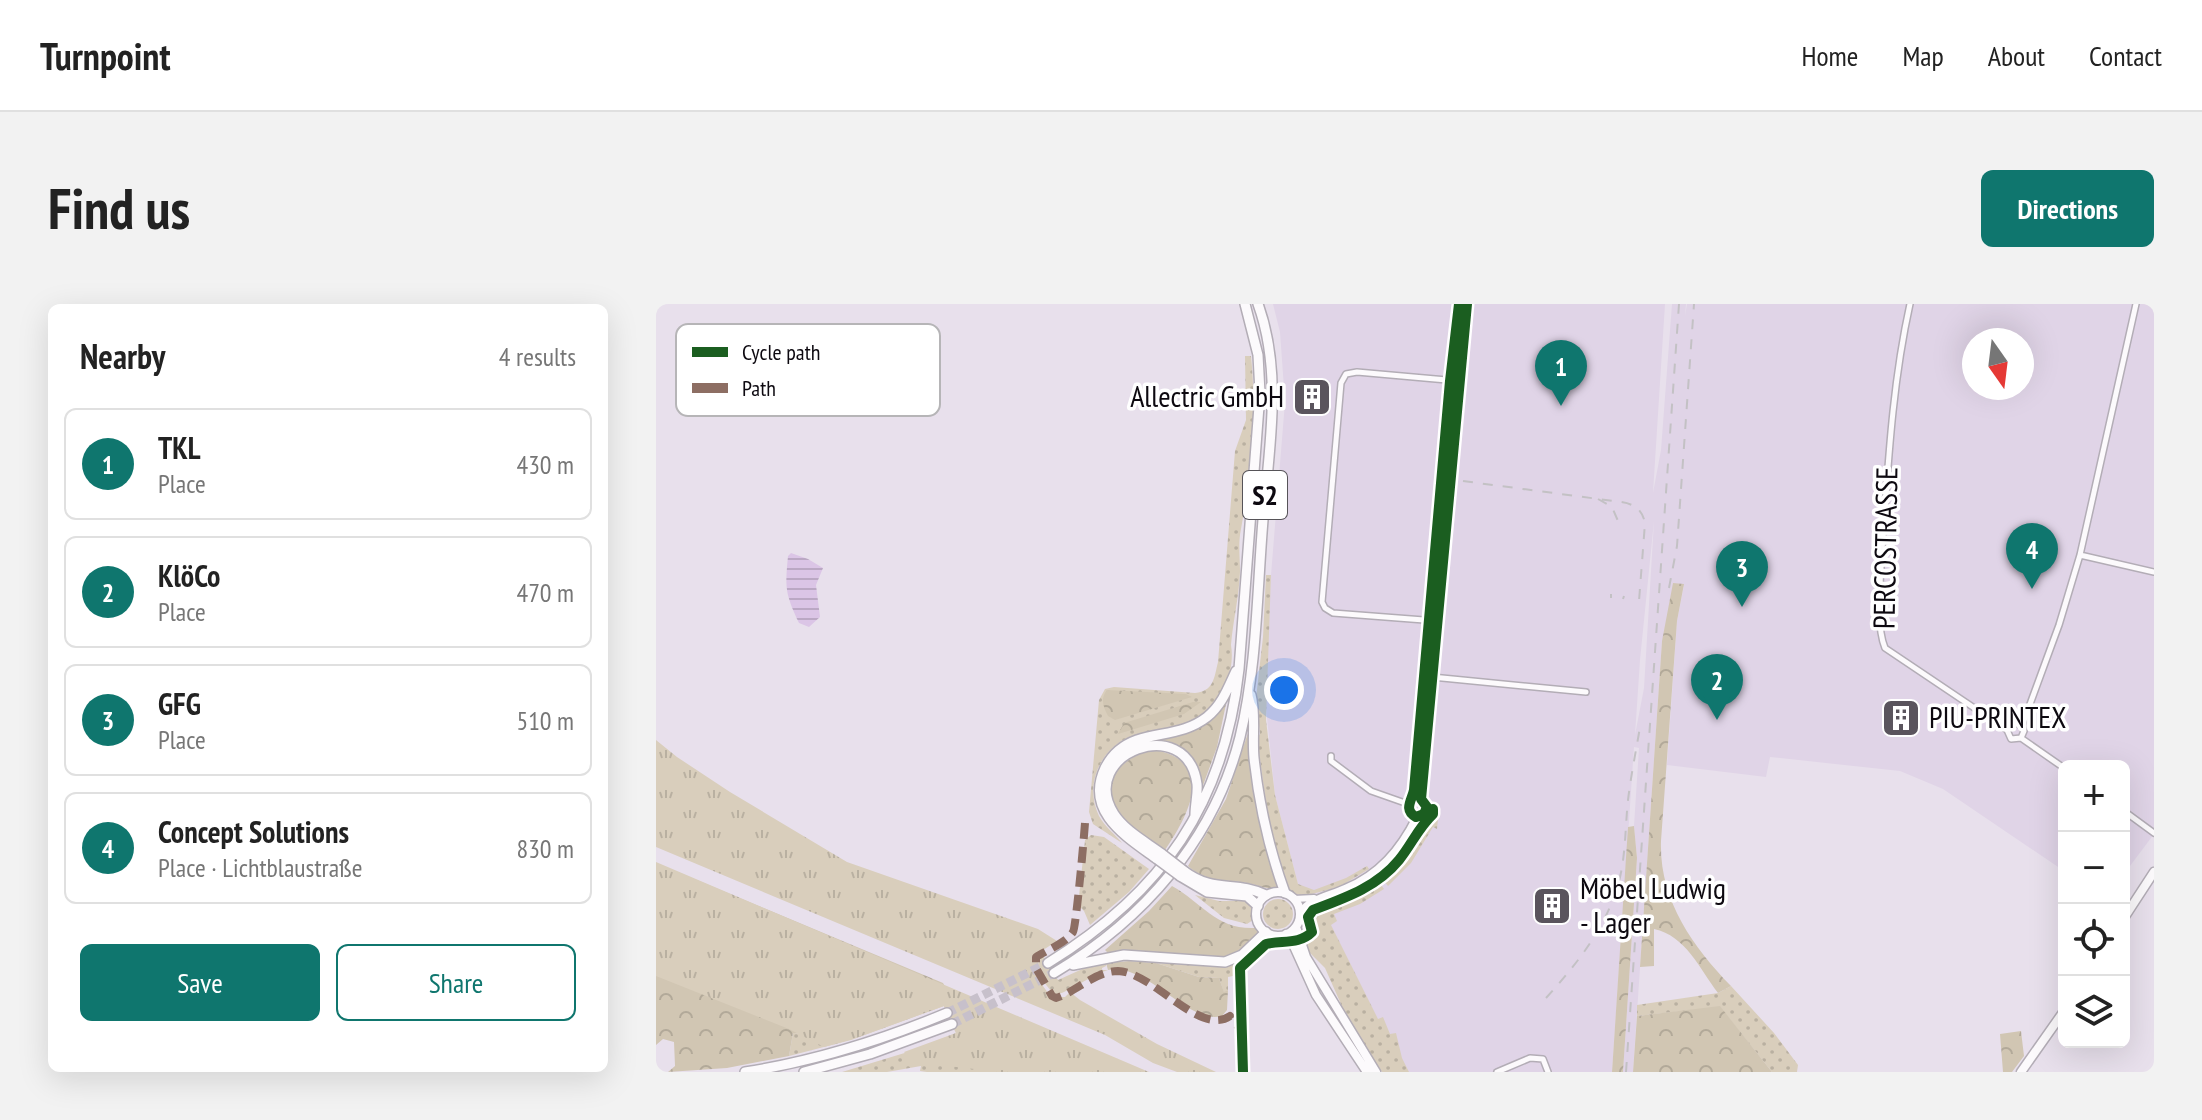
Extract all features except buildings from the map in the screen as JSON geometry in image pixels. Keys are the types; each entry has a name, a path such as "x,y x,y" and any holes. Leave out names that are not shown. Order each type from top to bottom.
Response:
{"highway":[{"name":"S2","path":"1048,963 1091,935 1136,896 1180,842 1215,776 1225,745 1239,664 1260,393 1258,355 1245,304"},
{"name":"S2","path":"1258,304 1269,346 1272,403 1249,688 1232,764 1213,808 1189,850 1162,886 1099,944 1058,970 1117,955 1225,962 1242,955 1266,932"},
{"path":"1159,856 1123,834 1107,817 1100,794 1103,772 1112,756 1125,745 1181,731 1207,717 1220,704 1239,664"},
{"path":"1249,688 1253,700 1253,740 1259,792 1271,852 1289,896"},
{"path":"1195,818 1196,779 1187,761 1175,751 1163,746 1144,746 1130,751 1117,763 1108,783 1111,808 1124,825 1207,892 1247,896 1258,906"},
{"path":"1182,874 1209,885 1249,888 1266,895"},
{"path":"745,1072 814,1058 869,1042 947,1013"},
{"path":"804,1072 870,1054 952,1024"}],"main road":[{"path":"2130,909 2154,872"},
{"path":"1296,927 1279,936 1266,932 1258,922 1258,906 1266,895 1289,896 1300,912 1296,927 1299,940 1376,1072"},
{"path":"1286,934 1325,1010 1367,1072"},
{"path":"2021,1072 2058,1020"}],"street":[{"path":"1421,799 1467,304"},
{"name":"PERCOSTRASSE","path":"1910,304 1893,406 1888,461 1881,575 1881,637 1885,648 2007,730"},
{"path":"2021,738 2024,731 2022,726 2059,625 2080,555 2136,304"},
{"path":"1437,621 1333,613 1322,602 1341,383 1346,374 1357,372 1458,381"},
{"path":"2080,555 2154,572"},
{"path":"1432,677 1586,692"},
{"path":"2022,726 2015,723 2007,730 2011,739 2021,738 2058,764"},
{"path":"1331,756 1331,761 1371,791 1408,804"},
{"path":"1300,912 1321,897 1345,889 1375,871 1401,843 1416,817 1426,809 1421,799 1414,799 1408,804"},
{"path":"1408,804 1410,813 1416,817"},
{"path":"2130,815 2154,833"},
{"path":"1289,896 1321,897"},
{"path":"1497,1072 1535,1057 1543,1059 1548,1072"}],"shaded area":[{"path":"1273,304 1665,304 1653,493 1661,450 1672,304 1686,304 1685,316 1687,304 2154,304 2154,834 2130,866 2130,760 2058,760 2058,867 1943,789 1900,771 1770,757 1766,777 1667,765 1677,621 1684,585 1662,641 1633,1072 1623,1072 1637,858 1634,826 1639,748 1634,747 1612,1072 1396,1072 1298,884 1275,795 1265,698 1285,402 1280,332","holes":["1654,521 1644,688 1635,735"]},
{"path":"791,553 823,568 816,585 820,617 809,627 799,623 787,590 788,556"}],"green space":[{"path":"1245,356 1251,356 1253,421 1230,673 1218,698 1199,717 1174,729 1132,736 1111,749 1104,758 1094,780 1095,804 1101,820 1122,843 1093,824 1089,812 1099,700 1105,689 1114,687 1195,693 1206,690 1212,683 1218,662 1235,451 1246,420"},
{"path":"1266,575 1271,575 1266,720 1275,795 1298,884 1314,890 1367,866 1369,869 1339,887 1304,896 1286,887 1268,818 1257,738 1260,734 1256,698"},
{"path":"1673,583 1684,584 1677,621 1662,862 1672,902 1691,938 1731,986 1718,993 1675,938 1654,929 1654,966 1640,967 1662,641"},
{"path":"1107,690 1186,694 1192,697 1115,720 1108,716 1104,706"},
{"path":"1201,702 1184,714 1118,734 1124,723"},
{"path":"1224,704 1217,747 1201,791 1195,767 1156,742 1157,739 1194,728"},
{"path":"1248,733 1260,811 1278,888 1209,878 1188,866 1226,799"},
{"path":"656,740 730,792 847,862 1038,929 1057,941 1037,954 1043,986 1051,997 1065,997 1070,992 1157,1044 1216,1072 1177,1072 1153,1063 1105,1035 656,847"},
{"path":"1154,750 1174,756 1186,765 1192,778 1189,806 1165,850 1124,819 1113,803 1111,792 1112,781 1123,764"},
{"path":"1438,819 1437,829 1433,827 1411,863 1388,886 1383,880 1409,852 1425,824"},
{"path":"1634,826 1637,858 1623,1072 1612,1072 1628,827"},
{"path":"1091,835 1104,837 1149,869 1129,892 1090,925 1078,905 1085,840"},
{"path":"656,862 1149,1072 1001,1072 912,1062 904,1052 956,1033 944,1006 824,1047 789,1029 656,976"},
{"path":"656,863 943,983 947,990 815,1034 793,1033 789,1056 727,1068 668,1072 675,1066 674,1042 663,1039 656,1045"},
{"path":"1379,882 1384,889 1360,904 1334,914 1337,921 1331,925 1378,1019 1383,1017 1390,1034 1396,1033 1409,1072 1382,1072 1352,1029 1325,968 1302,941 1314,933 1313,913 1356,896"},
{"path":"1172,886 1220,920 1242,928 1256,928 1259,932 1242,951 1229,958 1105,950"},
{"path":"1195,895 1219,901 1246,901 1251,906 1253,920 1247,924 1224,918"},
{"path":"1278,899 1284,900 1292,908 1292,920 1284,928 1278,929 1272,928 1264,920 1263,914 1264,908 1272,900"},
{"path":"1252,952 1241,965 1238,975 1228,977 1228,990 1224,993 1219,978 1199,977 1156,963 1224,967 1243,960"},
{"path":"1042,954 1058,980 1089,966 1106,963 1102,970 1108,970 1055,995 1041,976 1039,964"},
{"path":"1106,963 1156,963 1199,977 1219,978 1224,992 1228,990 1227,1010 1222,1016 1209,1017 1196,1012 1138,975 1123,970 1108,970"},
{"path":"1731,986 1774,1033 1798,1065 1797,1072 1772,1072 1720,1007 1637,1016 1637,1005 1718,993"},
{"path":"947,990 1098,1072 927,1072 920,1071 921,1066 887,1072 842,1072 921,1048 956,1033 944,1006 851,1040 789,1056 793,1033 815,1034"},
{"path":"1720,1006 1772,1072 1633,1072 1637,1016"},
{"path":"2021,1031 2024,1056 2012,1072 2003,1072 2000,1034"}],"tunnel":[{"path":"947,1013 1048,963"},
{"path":"952,1024 1054,973"}],"railway":[{"path":"1626,1072 1679,304"},
{"path":"1669,588 1677,546 1694,304"},
{"path":"1463,481 1621,502 1637,508 1645,523 1639,601"},
{"path":"1598,499 1612,507 1618,521"},
{"path":"1546,998 1588,946 1605,917 1618,885 1640,727"}],"marked path":[{"path":"1085,823 1073,932 1036,957 1036,968 1052,996 1056,998 1101,974 1118,971 1146,981 1205,1018 1218,1020 1230,1016 1240,1029"}],"cycle path":[{"path":"1459,304 1414,790 1409,805 1416,817 1424,814 1427,807 1421,799 1467,304"},
{"path":"1243,1072 1240,968 1266,944 1307,936 1312,932 1308,917 1313,910 1360,891 1381,878 1404,854 1433,814 1433,809"}],"place":[{"name":"Allectric GmbH","path":"1312,397"},
{"name":"TKL","path":"1561,406"},
{"name":"Concept Solutions","path":"2032,589"},
{"name":"GFG","path":"1742,607"},
{"name":"PIU-PRINTEX","path":"1901,718"},
{"name":"KlöCo","path":"1717,720"},
{"name":"Möbel Ludwig - Lager","path":"1552,906"}]}
